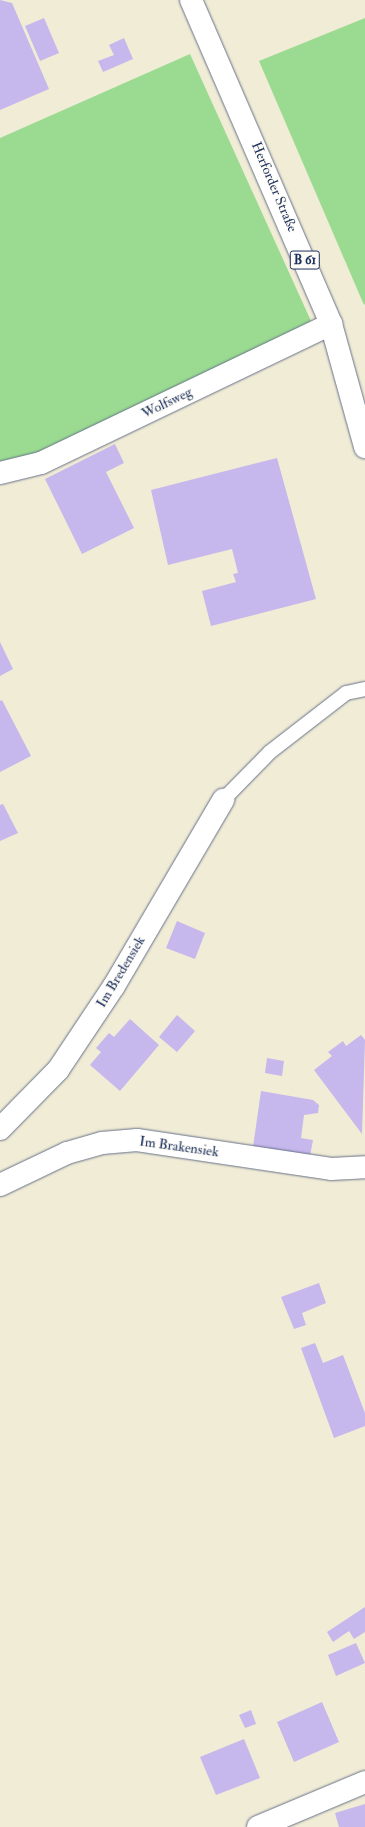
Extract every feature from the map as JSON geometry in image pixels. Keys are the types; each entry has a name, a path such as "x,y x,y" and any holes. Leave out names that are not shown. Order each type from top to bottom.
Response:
{"street":[{"name":"Herforder Straße","path":"191,0 331,324 365,447"},
{"name":"Wolfsweg","path":"1,474 41,463 331,324"},
{"name":"Im Bredensiek","path":"0,1129 58,1070 114,986 223,800"},
{"name":"Im Brakensiek","path":"0,1185 67,1153 102,1143 138,1140 331,1169 365,1167"},
{"path":"258,1827 365,1782"}],"lane":[{"path":"223,800 270,752 346,693 365,689"}],"green space":[{"path":"365,18 365,304 364,305 259,61"},
{"path":"190,54 311,321 38,455 0,463 0,138"}],"building":[{"path":"0,0 12,3 49,89 0,110"},
{"path":"44,18 59,53 40,61 25,26"},
{"path":"124,38 133,59 103,72 98,61 114,55 109,45"},
{"path":"115,444 124,463 106,472 134,528 82,554 45,479"},
{"path":"277,458 316,599 211,626 202,591 236,582 233,574 238,573 232,549 168,565 151,490"},
{"path":"0,642 13,669 0,676"},
{"path":"2,700 31,756 0,772 0,701"},
{"path":"3,804 18,833 0,841 0,805"},
{"path":"177,921 205,933 195,959 166,948"},
{"path":"177,1015 195,1031 177,1052 159,1037"},
{"path":"130,1019 159,1045 120,1091 90,1065 101,1052 96,1048 109,1033 114,1037"},
{"path":"361,1035 365,1040 362,1134 314,1070 332,1056 328,1052 343,1041 346,1046"},
{"path":"267,1058 284,1061 282,1076 265,1073"},
{"path":"261,1091 313,1100 319,1105 318,1113 304,1115 301,1138 313,1140 310,1156 253,1147"},
{"path":"319,1283 326,1303 302,1313 306,1325 294,1329 281,1297"},
{"path":"315,1343 323,1363 343,1355 365,1413 365,1426 334,1438 301,1348"},
{"path":"365,1607 365,1632 354,1639 349,1631 333,1642 327,1632"},
{"path":"356,1643 365,1663 336,1676 328,1655"},
{"path":"322,1702 339,1742 294,1762 277,1722"},
{"path":"251,1710 256,1724 245,1728 239,1715"},
{"path":"244,1739 260,1778 216,1795 200,1757"},
{"path":"365,1804 365,1827 339,1827 335,1813"}]}
